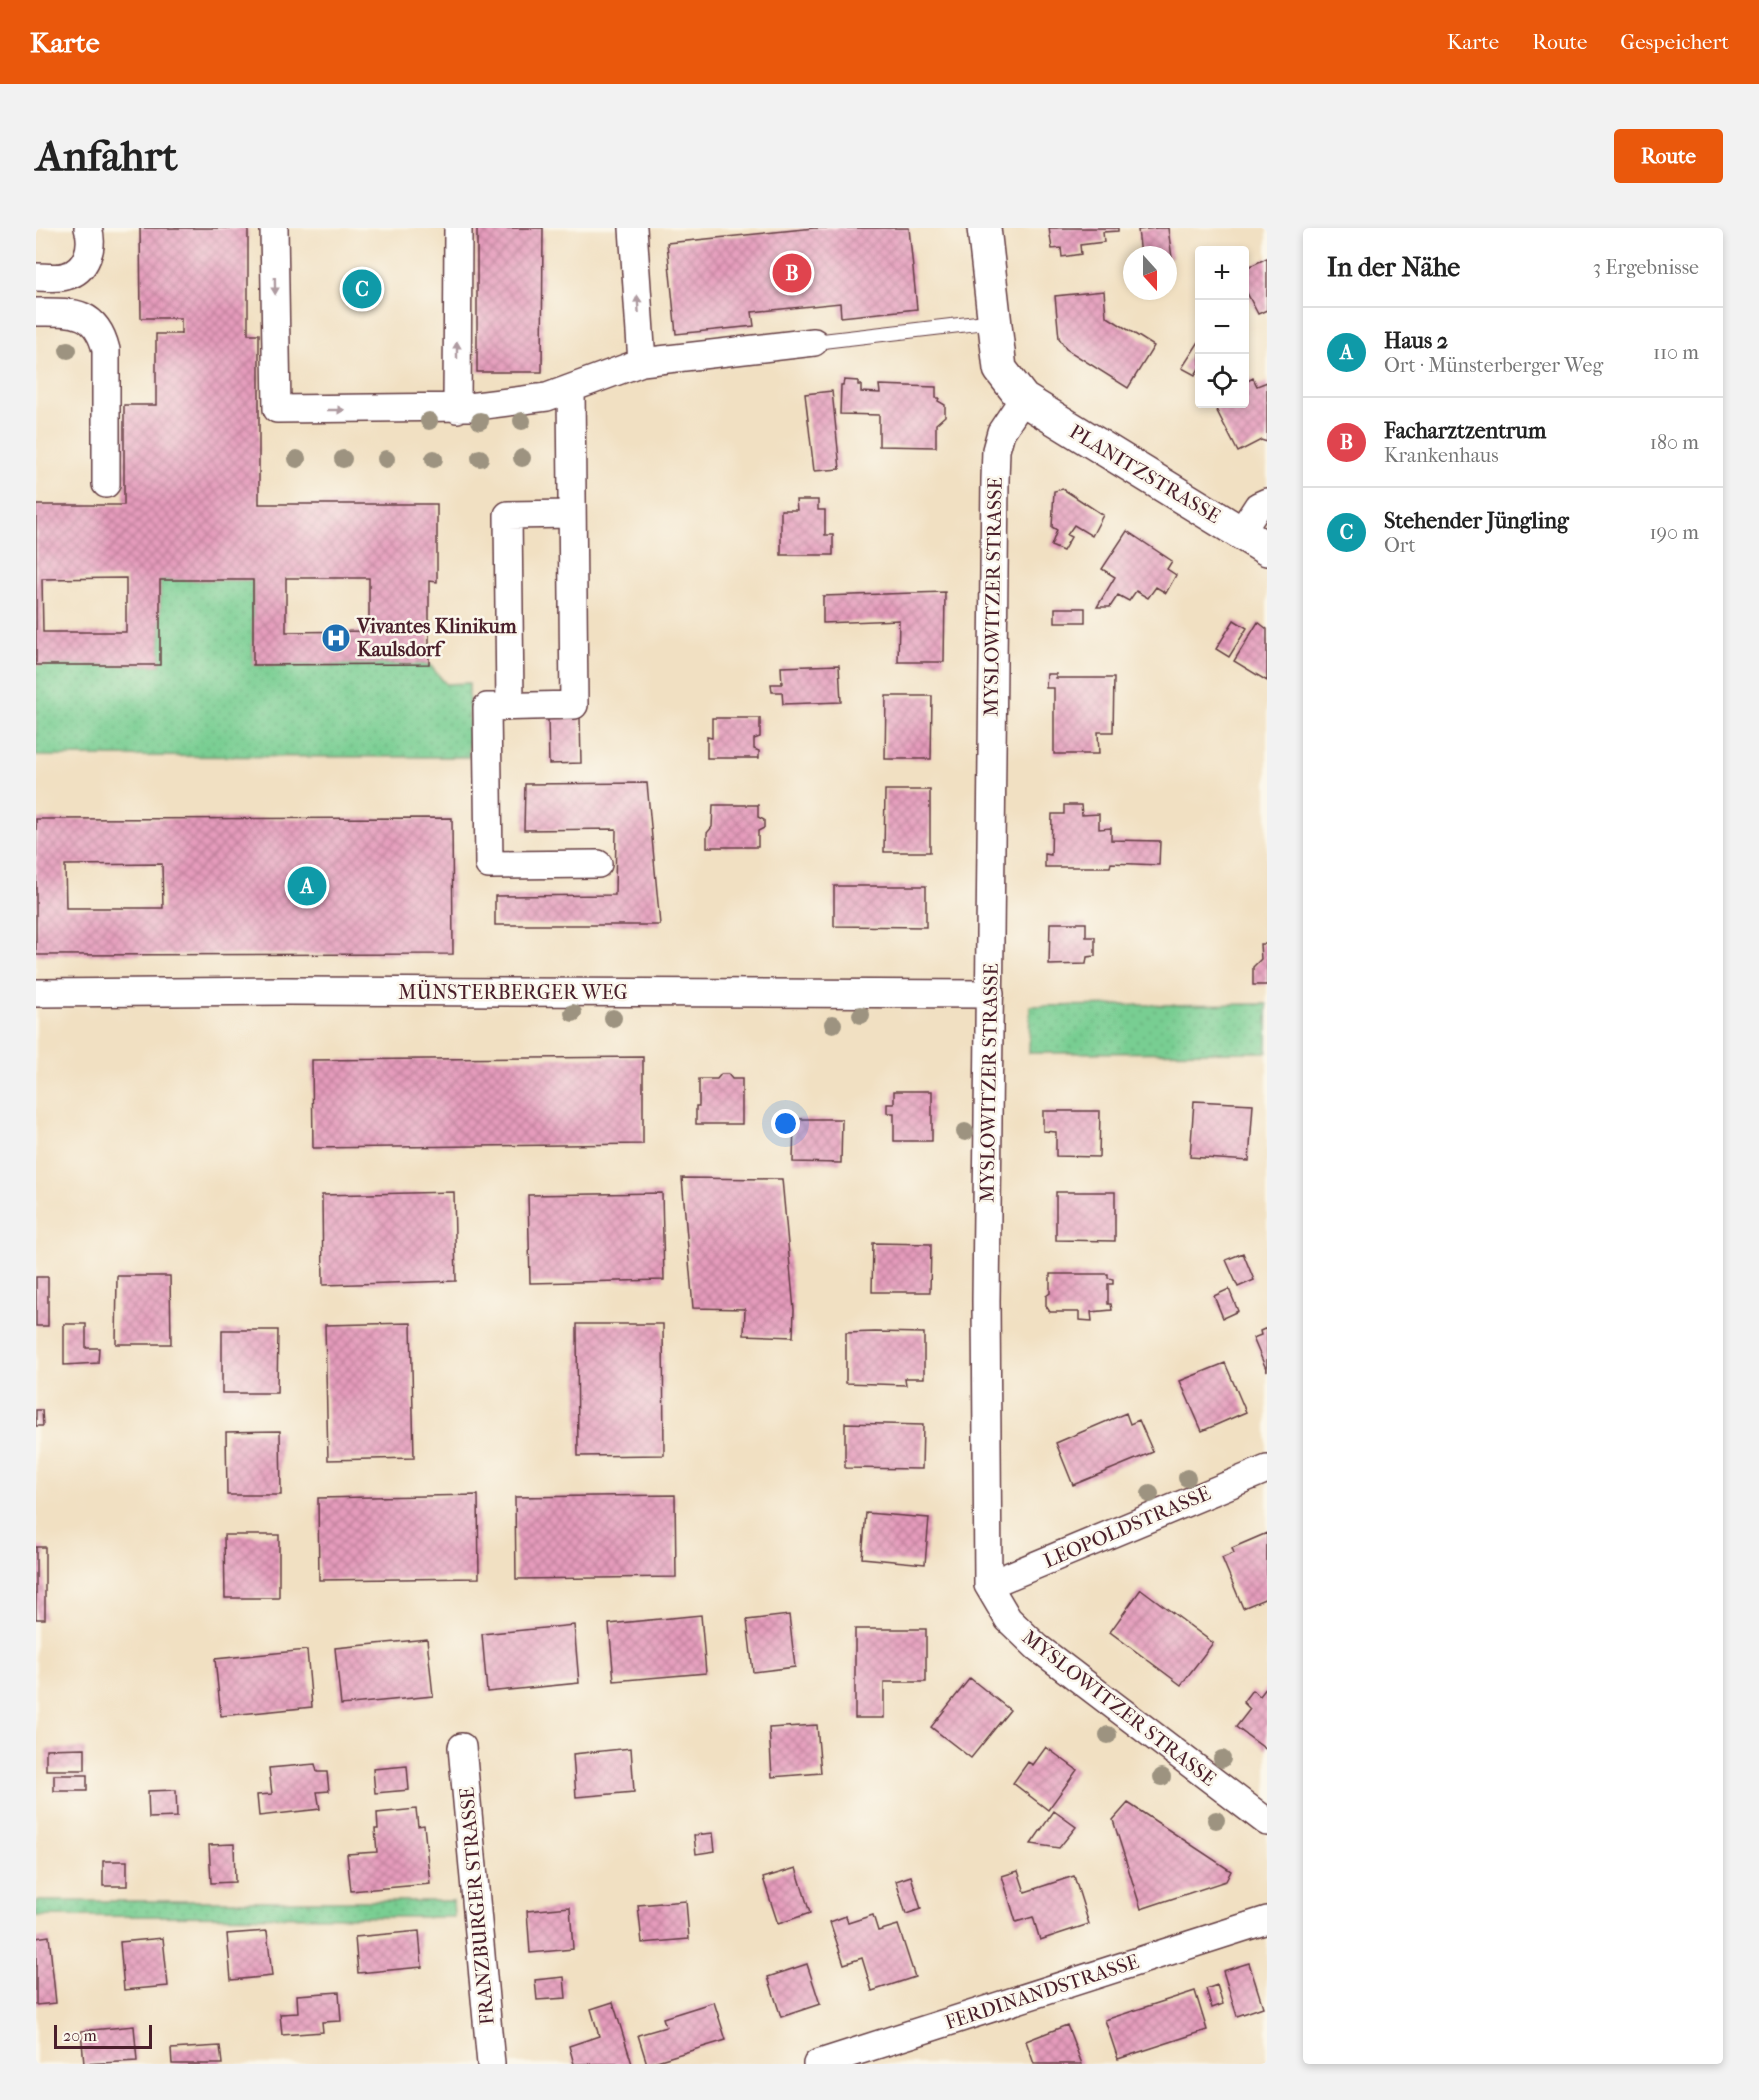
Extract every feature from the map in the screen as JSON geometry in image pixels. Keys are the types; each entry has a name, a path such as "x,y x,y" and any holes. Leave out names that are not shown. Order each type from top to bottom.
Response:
{"street":[{"path":"36,277 65,277 80,267 85,262 90,247 88,228"},
{"path":"274,228 277,409 457,409 547,397 642,363 814,342"},
{"path":"457,409 458,228"},
{"path":"633,228 642,363"},
{"path":"984,228 1000,369 1023,399"},
{"path":"36,312 69,312 82,315 93,323 104,340 106,350 106,484"},
{"path":"571,389 574,705 487,706 489,865 598,864"},
{"name":"PLANITZSTRASSE","path":"1023,399 1254,540"},
{"name":"MYSLOWITZER STRASSE","path":"1023,399 1001,432 996,450 986,1301 988,1585 1008,1619 1037,1647 1267,1822"},
{"path":"1254,540 1258,506 1267,502"},
{"path":"510,706 508,515 572,514"},
{"name":"MÜNSTERBERGER WEG","path":"36,993 286,991 990,994"},
{"name":"LEOPOLDSTRASSE","path":"988,1585 1267,1469"},
{"name":"FRANZBURGER STRASSE","path":"462,1747 490,2064"},
{"name":"FERDINANDSTRASSE","path":"817,2064 1267,1920"}],"lane":[{"path":"814,342 994,321"}],"green space":[{"path":"160,580 253,580 253,665 429,664 446,684 469,683 469,757 36,756 36,665 160,665"},
{"path":"1267,1004 1267,1052 1029,1053 1030,1006"},
{"path":"36,1901 453,1901 454,1917 36,1916"}],"building":[{"path":"140,228 248,228 248,334 259,334 259,504 437,504 437,582 429,581 429,664 253,665 253,580 160,580 160,665 36,665 36,505 124,505 124,405 156,405 156,334 181,334 181,318 141,318","holes":["126,578 126,632 43,632 42,579","286,578 369,578 369,631 286,632"]},
{"path":"477,228 543,228 542,372 477,372"},
{"path":"814,228 909,228 917,309 841,317 840,303 752,312 754,326 676,334 667,243"},
{"path":"1049,228 1118,228 1118,231 1103,232 1104,242 1080,245 1081,254 1062,257 1061,248 1052,249"},
{"path":"1168,228 1170,246 1140,246 1138,230"},
{"path":"1267,258 1267,310 1258,314 1249,297 1249,267"},
{"path":"1104,291 1106,316 1154,346 1128,388 1066,349 1059,338 1055,296"},
{"path":"1195,348 1195,375 1182,368"},
{"path":"1253,378 1257,386 1267,382 1267,442 1261,440 1238,452 1216,408 1249,408 1249,380"},
{"path":"844,380 858,381 858,385 861,385 861,392 880,393 879,385 936,387 936,398 939,398 938,401 945,405 945,416 936,424 936,447 879,446 879,415 840,414 841,385"},
{"path":"832,391 840,469 814,471 805,394"},
{"path":"1063,489 1103,515 1092,536 1074,525 1067,535 1071,537 1063,551 1051,546 1057,530 1052,527 1054,491"},
{"path":"796,500 818,500 818,510 825,510 825,535 833,535 833,555 781,555 781,510 797,510"},
{"path":"1127,531 1172,561 1167,569 1176,575 1166,593 1156,587 1148,598 1136,591 1129,601 1118,595 1110,607 1097,607 1115,577 1102,569"},
{"path":"945,592 944,662 898,662 899,620 823,623 823,596"},
{"path":"1055,608 1085,608 1085,622 1055,622"},
{"path":"1234,620 1247,628 1229,657 1216,649"},
{"path":"1258,622 1267,629 1267,681 1234,661"},
{"path":"839,665 841,702 783,704 782,692 772,692 771,684 782,684 781,667"},
{"path":"1047,674 1056,674 1056,678 1114,678 1113,732 1098,732 1099,754 1054,754 1054,688 1046,688"},
{"path":"886,696 932,696 931,759 885,759"},
{"path":"580,717 581,763 549,764 548,718"},
{"path":"712,718 760,718 760,737 754,739 754,749 759,751 759,758 707,758 707,737 712,738"},
{"path":"647,783 660,925 495,925 495,896 615,895 616,829 524,830 525,784"},
{"path":"885,790 930,790 930,852 884,852"},
{"path":"713,805 758,805 758,817 764,820 764,828 758,831 758,847 707,847 707,833 712,827"},
{"path":"1064,805 1081,805 1082,815 1099,814 1099,829 1111,828 1111,840 1160,841 1159,865 1111,863 1110,867 1045,867 1045,854 1051,855 1052,814 1064,814"},
{"path":"452,818 453,954 36,955 36,819","holes":["162,864 163,908 66,908 65,865"]},
{"path":"834,886 926,886 926,927 834,926"},
{"path":"1050,923 1086,923 1086,937 1095,937 1095,956 1087,957 1086,964 1049,965"},
{"path":"1260,944 1267,944 1267,985 1253,985 1253,967 1261,959"},
{"path":"643,1057 643,1144 313,1148 312,1060"},
{"path":"721,1074 728,1074 732,1079 742,1079 742,1124 696,1124 699,1079 717,1079"},
{"path":"894,1091 932,1091 932,1141 894,1141 894,1113 887,1113 887,1104 894,1104"},
{"path":"1194,1101 1253,1104 1249,1161 1190,1157"},
{"path":"1043,1111 1100,1111 1099,1157 1056,1156 1056,1132 1043,1131"},
{"path":"794,1119 842,1119 841,1163 793,1162"},
{"path":"682,1178 782,1179 794,1310 793,1337 744,1335 745,1309 693,1308"},
{"path":"454,1192 456,1281 323,1285 322,1195"},
{"path":"1056,1192 1115,1192 1115,1241 1056,1240"},
{"path":"662,1193 664,1280 530,1283 528,1195"},
{"path":"873,1243 931,1244 930,1292 872,1292"},
{"path":"1243,1253 1254,1280 1238,1287 1226,1260"},
{"path":"1050,1274 1108,1274 1108,1278 1113,1279 1113,1284 1108,1284 1108,1304 1111,1304 1112,1310 1091,1312 1092,1321 1079,1320 1079,1312 1050,1312 1046,1306 1046,1296 1050,1293"},
{"path":"117,1276 170,1276 171,1344 116,1344"},
{"path":"36,1277 48,1277 48,1326 36,1326"},
{"path":"1229,1289 1238,1311 1223,1318 1214,1296"},
{"path":"411,1323 414,1458 328,1460 325,1325"},
{"path":"64,1324 86,1324 86,1348 99,1348 98,1363 64,1365"},
{"path":"577,1324 663,1324 664,1455 578,1456"},
{"path":"1267,1328 1267,1371 1253,1338 1261,1335 1260,1331"},
{"path":"222,1330 278,1330 277,1393 222,1393"},
{"path":"846,1333 924,1333 924,1378 905,1378 906,1385 846,1383"},
{"path":"1225,1363 1246,1412 1202,1431 1180,1381"},
{"path":"36,1410 42,1410 43,1426 36,1426"},
{"path":"1126,1413 1130,1424 1139,1420 1153,1452 1073,1485 1056,1443"},
{"path":"845,1423 923,1425 922,1469 845,1468"},
{"path":"280,1431 281,1495 227,1495 226,1432"},
{"path":"478,1495 479,1578 319,1580 318,1498"},
{"path":"675,1495 676,1577 516,1579 515,1497"},
{"path":"866,1513 929,1518 925,1564 862,1558"},
{"path":"1267,1533 1267,1598 1243,1608 1222,1558 1234,1553 1232,1548"},
{"path":"224,1535 279,1535 279,1598 225,1598"},
{"path":"36,1547 45,1547 45,1619 36,1619"},
{"path":"1141,1589 1213,1643 1181,1685 1110,1632"},
{"path":"701,1615 706,1673 614,1681 609,1624"},
{"path":"789,1615 795,1667 753,1672 747,1620"},
{"path":"574,1625 579,1683 487,1692 482,1634"},
{"path":"855,1629 926,1629 926,1682 884,1682 884,1718 855,1718"},
{"path":"427,1639 433,1696 341,1705 335,1648"},
{"path":"307,1650 312,1707 221,1716 215,1659"},
{"path":"970,1678 1010,1710 971,1758 931,1727"},
{"path":"1267,1687 1267,1750 1236,1727 1250,1709 1243,1702 1252,1690 1260,1696"},
{"path":"817,1725 821,1773 772,1777 769,1728"},
{"path":"1046,1747 1077,1770 1048,1810 1013,1783 1028,1762 1033,1765"},
{"path":"85,1748 85,1770 46,1770 46,1749"},
{"path":"631,1748 634,1792 576,1797 573,1754"},
{"path":"315,1764 317,1772 327,1772 329,1791 317,1792 320,1809 259,1816 257,1795 272,1794 269,1768"},
{"path":"407,1766 409,1790 375,1793 373,1769"},
{"path":"54,1775 87,1775 87,1791 54,1791"},
{"path":"176,1790 177,1817 149,1818 148,1791"},
{"path":"1128,1803 1231,1871 1226,1881 1141,1909 1113,1820"},
{"path":"416,1809 418,1826 424,1825 430,1884 351,1891 347,1854 377,1852 375,1829 378,1829 377,1813"},
{"path":"1054,1811 1076,1827 1059,1848 1031,1844"},
{"path":"713,1833 715,1851 696,1854 694,1835"},
{"path":"234,1844 235,1882 211,1883 209,1845"},
{"path":"103,1861 127,1861 127,1886 103,1886"},
{"path":"796,1868 810,1913 778,1924 763,1878"},
{"path":"1018,1871 1025,1892 1074,1876 1089,1924 1040,1940 1033,1917 1016,1922 1002,1876"},
{"path":"911,1876 921,1909 906,1914 896,1881"},
{"path":"686,1901 689,1939 642,1943 638,1905"},
{"path":"570,1907 573,1949 530,1953 527,1911"},
{"path":"873,1915 878,1931 898,1925 915,1977 872,1991 862,1958 844,1964 830,1922 846,1916 848,1923"},
{"path":"267,1931 272,1976 231,1980 227,1934"},
{"path":"419,1931 422,1967 358,1973 355,1937"},
{"path":"49,1936 56,2003 36,2005 36,1938"},
{"path":"163,1938 168,1986 124,1990 120,1942"},
{"path":"1249,1963 1263,2007 1237,2016 1223,1971"},
{"path":"807,1964 820,2004 781,2017 768,1977"},
{"path":"564,1977 566,1998 537,2000 535,1980"},
{"path":"1217,1985 1223,2004 1212,2008 1206,1989"},
{"path":"1195,1991 1207,2030 1118,2059 1105,2020"},
{"path":"339,1992 341,2021 322,2022 323,2032 282,2035 280,2014 298,2013 297,1995"},
{"path":"613,2002 632,2064 574,2064 569,2046 599,2036 591,2009"},
{"path":"714,2002 726,2040 647,2064 638,2035 666,2027 663,2018"},
{"path":"1067,2025 1082,2064 1034,2064 1026,2041"},
{"path":"134,2026 137,2061 84,2064 81,2031"},
{"path":"220,2046 222,2064 172,2064 171,2049"}],"place":[{"name":"Facharztzentrum","path":"792,273"},
{"name":"Stehender Jüngling","path":"362,289"},
{"name":"Vivantes Klinikum Kaulsdorf","path":"336,638"},
{"name":"Haus 2","path":"307,886"}]}
